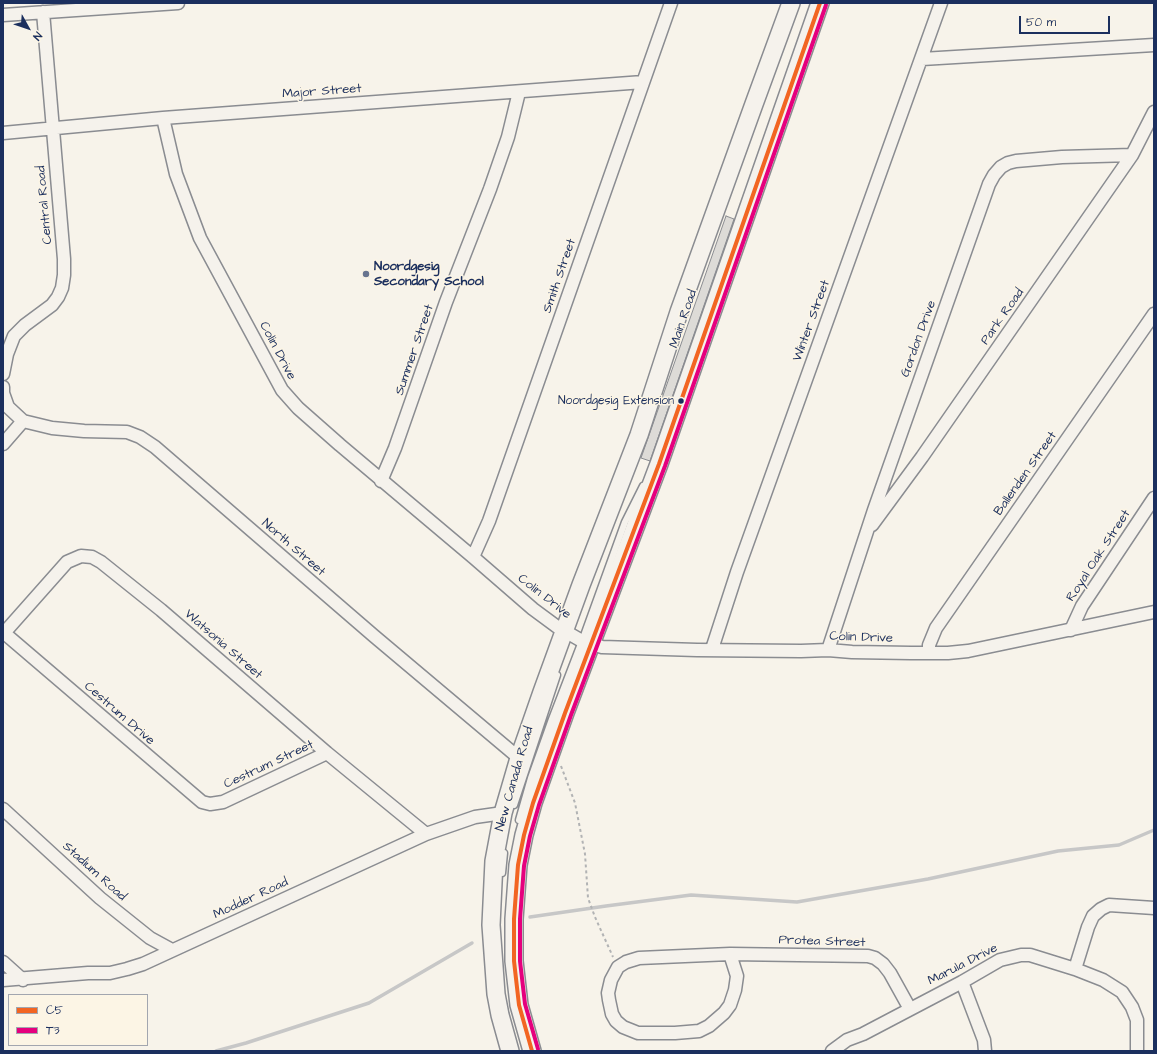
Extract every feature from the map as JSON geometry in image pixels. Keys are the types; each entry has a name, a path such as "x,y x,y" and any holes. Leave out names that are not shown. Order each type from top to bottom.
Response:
{"main road":[{"name":"Main Road","path":"569,633 639,435 682,305 791,3"},
{"name":"Main Road","path":"587,642 659,464 820,3"},
{"name":"New Canada Road","path":"532,1051 519,1005 514,961 494,861 520,758 569,633"},
{"name":"New Canada Road","path":"510,1051 500,1016 498,981 505,921 524,835 533,803 587,642"}],"street":[{"path":"3,16 178,3"},
{"name":"Smith Street","path":"473,557 489,521 670,3"},
{"name":"Winter Street","path":"712,650 737,572 941,3"},
{"name":"Central Road","path":"3,374 7,354 14,336 25,325 52,305 58,298 62,288 64,259 43,12"},
{"path":"922,59 1154,45"},
{"name":"Major Street","path":"3,132 53,129 162,118 643,82"},
{"name":"Summer Street","path":"382,481 446,302 490,189 508,137 519,92"},
{"name":"Park Road","path":"867,533 922,457 1132,154 1154,112"},
{"name":"Colin Drive","path":"162,118 176,174 200,238 282,390 298,408 382,481 548,621 587,642 602,647 712,650 828,650 852,652 929,653 968,651 1154,612"},
{"name":"Gordon Drive","path":"828,650 867,533 989,184 994,174 1001,167 1016,161 1062,157 1132,154"},
{"name":"Ballenden Street","path":"929,653 929,646 936,628 1154,314"},
{"path":"3,387 3,393 8,406 23,421 3,444"},
{"name":"North Street","path":"23,421 52,428 84,431 127,432 140,437 155,447 356,620 520,758"},
{"name":"Royal Oak Street","path":"1071,630 1082,606 1154,498"},
{"name":"Watsonia Street","path":"3,632 67,562 81,556 92,558 101,562 161,610 327,753 426,834"},
{"name":"Cestrum Drive","path":"3,632 197,799 210,804 223,802"},
{"name":"Cestrum Street","path":"223,802 327,753"},
{"name":"Stadium Road","path":"3,809 100,898 150,938 172,950"},
{"name":"Modder Road","path":"3,980 23,980 40,977 110,973 143,964 426,834 476,817 507,812"},
{"path":"1075,969 1088,927 1093,916 1101,909 1109,905 1154,908"},
{"path":"618,968 610,980 608,993 612,1014 616,1021 623,1027 638,1033 675,1033 698,1031 718,1020 724,1013 733,997 737,976 730,954"},
{"name":"Protea Street","path":"618,968 626,962 639,958 730,954 868,956 875,958 883,964 890,973 910,1008"},
{"name":"Marula Drive","path":"832,1051 847,1040 863,1034 962,982 1000,960 1022,954 1030,955 1075,969 1103,980 1122,992 1135,1013 1137,1020 1137,1051"},
{"path":"3,962 23,980"},
{"path":"962,982 984,1040 986,1051"}],"lane":[{"name":"Main Road","path":"694,291 798,3"},
{"name":"Main Road","path":"587,642 625,522 654,462 742,217 814,3"},
{"name":"Main Road","path":"626,488 674,349"},
{"name":"New Canada Road","path":"518,828 531,778 547,732 587,642"},
{"name":"New Canada Road","path":"507,812 558,671"},
{"name":"New Canada Road","path":"501,878 505,846"},
{"name":"New Canada Road","path":"498,981 499,949"},
{"path":"504,1001 517,1051"},
{"path":"512,1004 514,1012"}],"path":[{"path":"553,745 575,803 584,854 588,898 618,968"}],"building":[{"path":"726,216 734,219 650,461 641,458"}],"waterway":[{"path":"530,917 691,895 797,902 928,879 1058,851 1119,845 1154,830"},
{"path":"216,1051 246,1043 369,1003 472,943"}],"transit line":[{"name":"C5","path":"532,1051 519,1005 514,961 514,919 518,865 524,835 533,803 565,713 659,464 820,3"},
{"name":"T3","path":"538,1049 525,1004 520,961 520,919 524,866 530,836 539,805 571,715 665,466 826,5"}],"place":[{"name":"Noordgesig Secondary School","path":"366,274"},
{"name":"Noordgesig Extension","path":"681,401"}]}
